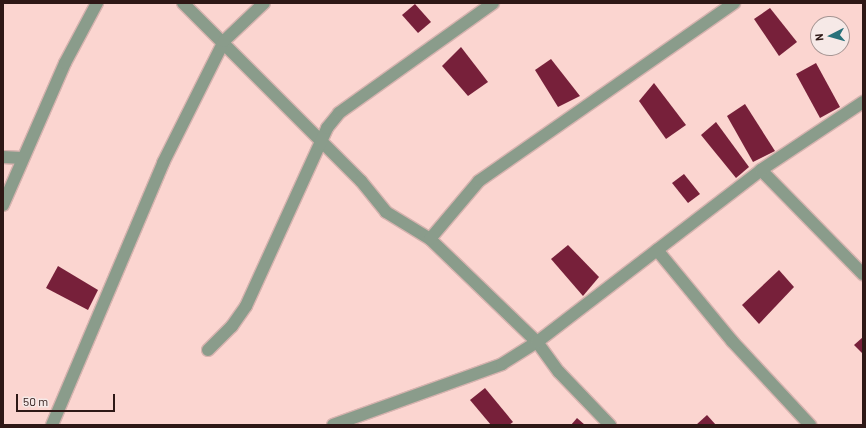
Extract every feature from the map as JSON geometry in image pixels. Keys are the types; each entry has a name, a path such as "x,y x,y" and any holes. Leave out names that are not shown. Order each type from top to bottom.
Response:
{"street":[{"path":"3,205 22,158 97,3"},
{"path":"183,3 224,41 321,142 361,180 386,212 430,239 537,342 559,372 610,425"},
{"path":"52,425 163,163 224,41 264,3"},
{"path":"208,350 232,326 246,306 321,142 339,113 493,3"},
{"path":"430,239 479,181 734,3"},
{"path":"333,425 502,364 537,342 761,170 863,102"},
{"path":"3,157 22,158"},
{"path":"761,170 863,274"},
{"path":"657,250 732,341 810,425"}],"building":[{"path":"415,4 431,22 418,33 402,15"},
{"path":"770,8 797,42 779,56 754,19"},
{"path":"461,47 488,82 468,96 442,66"},
{"path":"551,59 580,96 558,107 535,70"},
{"path":"816,63 840,107 820,118 796,74"},
{"path":"654,83 686,125 666,139 639,101"},
{"path":"745,104 775,151 753,162 727,116"},
{"path":"716,122 749,167 736,178 701,135"},
{"path":"684,174 700,194 688,203 672,183"},
{"path":"568,245 599,277 583,296 551,259"},
{"path":"58,266 98,290 88,310 46,288"},
{"path":"779,270 794,287 759,324 742,305"},
{"path":"863,337 863,354 854,345"},
{"path":"485,388 513,422 509,425 491,425 470,400"},
{"path":"707,415 716,425 696,425"},
{"path":"577,418 585,425 571,425"}]}
